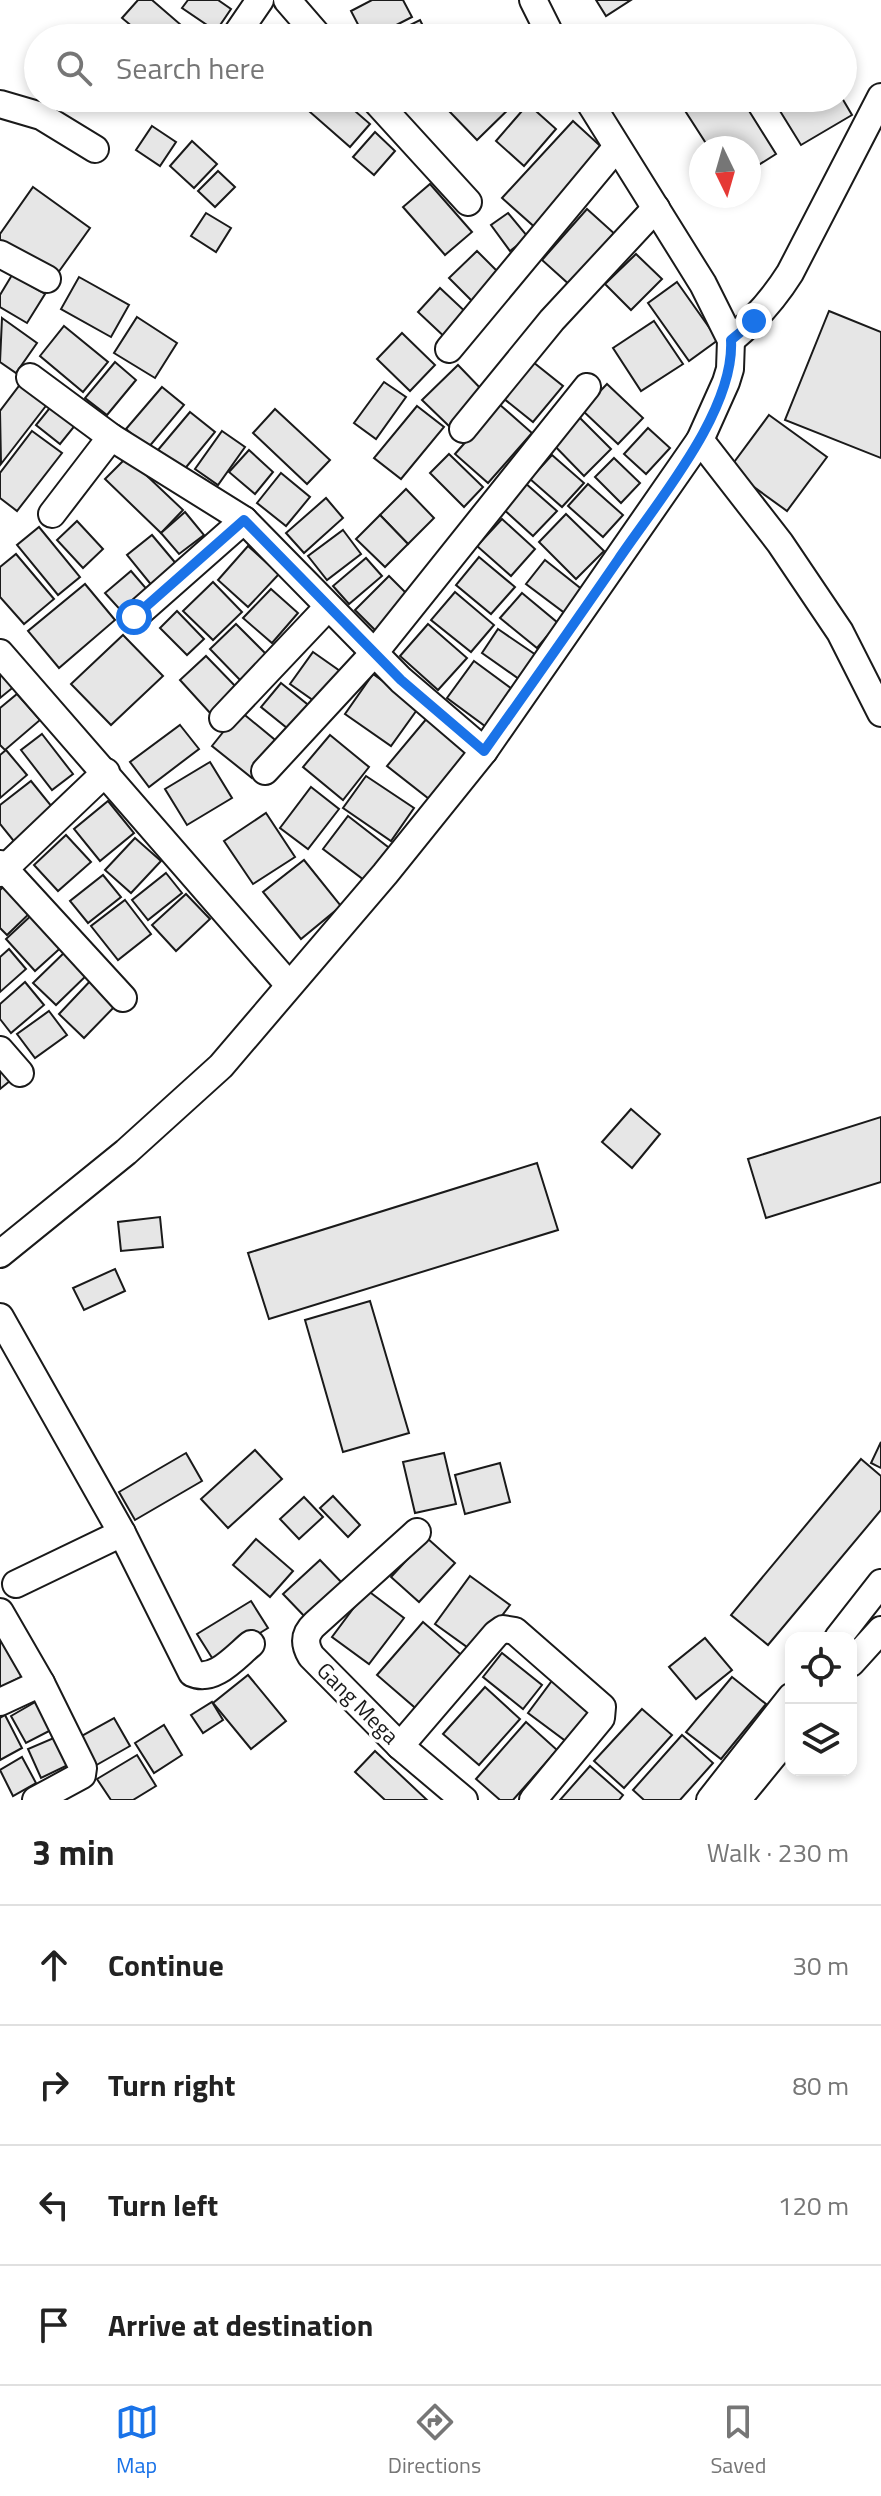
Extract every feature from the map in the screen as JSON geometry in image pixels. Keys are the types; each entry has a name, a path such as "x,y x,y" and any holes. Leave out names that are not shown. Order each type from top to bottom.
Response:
{"street":[{"path":"244,24 260,0"},
{"path":"287,0 308,24"},
{"path":"533,0 545,24"},
{"path":"731,340 754,321 790,273 880,102"},
{"path":"0,104 24,111"},
{"path":"27,112 41,116 95,149"},
{"path":"386,112 468,202"},
{"path":"0,1254 182,1103 221,1066 385,874 484,751 700,440 726,382 730,369 731,340 703,284 595,112"},
{"path":"449,349 616,148"},
{"path":"463,429 552,320 656,208"},
{"path":"0,254 47,279"},
{"path":"30,377 111,437 244,520 401,680 484,751"},
{"path":"265,771 375,652 587,387"},
{"path":"52,514 111,437"},
{"path":"700,440 780,543 840,632 881,713"},
{"path":"134,617 244,520"},
{"path":"223,718 328,607"},
{"path":"0,653 289,985"},
{"path":"106,772 2,869 123,998"},
{"path":"0,1050 20,1073"},
{"path":"0,1317 122,1533 192,1673 213,1674 251,1644"},
{"name":"Gang Mega","path":"417,1532 315,1624 308,1631 305,1642 311,1656 400,1746 464,1800"},
{"path":"16,1584 122,1533"},
{"path":"843,1632 881,1583"},
{"path":"0,1612 41,1683 83,1768 82,1775 75,1781 36,1800"},
{"path":"400,1746 496,1634 503,1629 515,1631 600,1704 602,1710 601,1718 533,1800"},
{"path":"857,1656 881,1630"},
{"path":"0,1702 41,1683"},
{"path":"710,1800 785,1704"},
{"path":"737,1800 785,1741"}],"building":[{"path":"138,0 152,0 180,24 129,24 122,18"},
{"path":"188,0 218,0 231,9 221,24 206,24 182,8"},
{"path":"372,0 403,0 412,17 398,24 358,24 351,11"},
{"path":"596,0 631,0 606,16"},
{"path":"310,112 356,112 370,124 350,147"},
{"path":"450,112 506,112 477,140"},
{"path":"521,112 537,112 556,129 524,166 496,141"},
{"path":"686,112 750,112 776,154 761,163 761,136 701,136"},
{"path":"781,112 850,112 852,115 801,145"},
{"path":"573,121 608,153 538,230 502,198"},
{"path":"152,126 176,142 160,166 136,150"},
{"path":"375,132 395,151 374,175 353,157"},
{"path":"192,141 217,164 194,188 170,166"},
{"path":"218,171 235,187 215,207 198,191"},
{"path":"430,184 472,232 445,255 403,207"},
{"path":"33,187 90,228 55,277 0,240 0,234"},
{"path":"587,209 617,236 571,286 542,260"},
{"path":"206,213 231,228 216,252 191,236"},
{"path":"508,213 528,237 510,251 491,225"},
{"path":"477,251 504,278 476,305 449,278"},
{"path":"636,254 662,279 631,310 605,284"},
{"path":"12,275 45,294 27,323 0,307 0,295"},
{"path":"79,277 129,305 111,337 61,309"},
{"path":"677,282 718,340 689,361 648,303"},
{"path":"440,288 471,317 449,341 418,312"},
{"path":"829,311 881,332 881,458 785,420"},
{"path":"137,317 177,343 155,378 114,353"},
{"path":"2,318 37,343 16,373 0,362"},
{"path":"654,321 683,364 641,391 613,348"},
{"path":"64,326 108,362 83,392 40,356"},
{"path":"402,333 435,365 410,391 377,359"},
{"path":"528,358 563,386 533,422 498,394"},
{"path":"115,362 136,380 107,415 85,398"},
{"path":"458,365 485,393 450,427 422,400"},
{"path":"25,378 52,398 1,464 0,411"},
{"path":"384,382 406,397 376,439 354,423"},
{"path":"607,384 643,418 618,444 582,410"},
{"path":"162,387 184,405 148,448 126,429"},
{"path":"53,404 77,423 60,444 36,425"},
{"path":"499,404 532,433 488,483 455,454"},
{"path":"417,406 444,427 401,479 374,458"},
{"path":"275,409 330,460 307,484 253,433"},
{"path":"190,412 215,432 183,471 158,450"},
{"path":"575,413 611,449 584,476 548,439"},
{"path":"769,415 827,457 787,511 729,469"},
{"path":"648,428 670,448 646,474 624,454"},
{"path":"32,431 62,453 17,511 0,498 0,473"},
{"path":"222,431 245,447 218,485 195,469"},
{"path":"249,450 273,472 255,494 229,472"},
{"path":"449,454 483,487 464,507 430,473"},
{"path":"552,455 584,483 562,507 530,479"},
{"path":"127,457 183,510 161,533 105,479"},
{"path":"614,458 640,483 621,503 595,477"},
{"path":"281,473 310,497 286,526 257,503"},
{"path":"524,482 557,511 533,536 501,507"},
{"path":"588,484 623,515 603,537 568,506"},
{"path":"406,489 434,518 408,544 380,515"},
{"path":"326,498 343,518 304,553 286,533"},
{"path":"185,512 204,535 179,554 161,533"},
{"path":"566,514 604,551 576,579 539,542"},
{"path":"380,515 408,544 385,567 356,539"},
{"path":"502,519 535,549 511,576 477,546"},
{"path":"77,521 103,549 83,568 57,540"},
{"path":"39,527 80,577 58,595 17,545"},
{"path":"343,530 361,554 327,580 308,556"},
{"path":"152,535 178,566 153,587 127,555"},
{"path":"248,546 279,574 248,607 218,580"},
{"path":"16,554 54,599 24,624 0,597 0,567"},
{"path":"479,557 515,587 491,614 456,585"},
{"path":"366,558 382,576 349,604 333,586"},
{"path":"545,560 584,591 566,614 526,584"},
{"path":"131,571 150,593 124,614 105,593"},
{"path":"389,576 413,600 379,634 355,610"},
{"path":"213,582 242,612 213,640 183,611"},
{"path":"85,584 115,620 59,668 28,631"},
{"path":"271,589 298,613 272,643 243,618"},
{"path":"455,592 494,625 471,652 431,620"},
{"path":"522,593 558,623 537,648 500,618"},
{"path":"177,611 204,639 187,655 160,628"},
{"path":"236,624 268,656 242,682 210,649"},
{"path":"428,624 467,658 438,690 400,656"},
{"path":"498,629 536,655 519,679 482,653"},
{"path":"123,635 163,676 111,725 71,684"},
{"path":"313,652 340,671 317,703 290,684"},
{"path":"206,656 238,689 211,714 180,680"},
{"path":"474,661 516,692 489,729 447,698"},
{"path":"0,667 16,685 0,698"},
{"path":"373,674 419,707 391,746 345,714"},
{"path":"281,683 312,708 292,732 261,707"},
{"path":"17,694 40,720 5,750 0,745 0,708"},
{"path":"240,711 280,744 252,778 212,746"},
{"path":"428,717 473,752 433,802 387,766"},
{"path":"180,725 199,749 149,787 130,762"},
{"path":"42,734 73,774 52,790 21,750"},
{"path":"330,735 369,767 343,800 303,767"},
{"path":"6,750 27,775 0,798 0,755"},
{"path":"210,762 232,798 187,825 165,789"},
{"path":"366,776 414,808 391,841 343,808"},
{"path":"31,781 57,813 17,845 0,824 0,805"},
{"path":"311,787 339,809 308,849 280,828"},
{"path":"108,801 134,833 100,861 74,829"},
{"path":"266,813 295,857 253,884 224,841"},
{"path":"348,816 397,854 372,886 323,849"},
{"path":"66,835 91,862 58,891 34,865"},
{"path":"135,838 161,861 131,893 105,870"},
{"path":"304,860 341,906 301,939 263,892"},
{"path":"166,873 182,893 148,920 132,900"},
{"path":"103,875 121,897 88,923 70,901"},
{"path":"7,883 33,910 7,935 0,928 0,890"},
{"path":"186,894 210,919 176,951 152,925"},
{"path":"125,900 151,934 118,960 91,926"},
{"path":"36,911 66,943 35,971 6,939"},
{"path":"69,948 91,971 56,1005 33,983"},
{"path":"9,949 26,969 0,992 0,957"},
{"path":"94,977 119,1002 84,1038 59,1014"},
{"path":"25,982 44,1005 11,1033 0,1019 0,1004"},
{"path":"49,1011 67,1035 35,1058 17,1034"},
{"path":"0,1066 11,1080 0,1089"},
{"path":"631,1109 660,1134 632,1168 602,1142"},
{"path":"881,1117 881,1182 766,1218 748,1159"},
{"path":"537,1163 558,1230 269,1319 248,1253"},
{"path":"160,1217 163,1247 121,1251 118,1222"},
{"path":"115,1269 125,1291 84,1310 73,1288"},
{"path":"370,1301 409,1433 343,1452 305,1320"},
{"path":"881,1442 881,1468 871,1463"},
{"path":"255,1450 282,1479 228,1528 201,1499"},
{"path":"186,1453 202,1481 135,1520 119,1492"},
{"path":"444,1453 456,1504 415,1513 403,1462"},
{"path":"861,1459 881,1476 881,1510 768,1645 731,1615"},
{"path":"500,1463 510,1502 465,1514 455,1475"},
{"path":"333,1496 360,1525 348,1537 320,1508"},
{"path":"304,1497 323,1517 299,1539 280,1519"},
{"path":"427,1538 455,1563 419,1602 391,1577"},
{"path":"256,1539 293,1571 270,1597 233,1565"},
{"path":"320,1560 345,1586 308,1620 283,1594"},
{"path":"470,1576 510,1605 474,1652 435,1624"},
{"path":"367,1590 404,1618 369,1664 332,1637"},
{"path":"251,1601 268,1628 214,1661 197,1634"},
{"path":"423,1622 466,1659 420,1712 377,1675"},
{"path":"705,1638 732,1670 696,1699 669,1667"},
{"path":"6,1640 25,1675 0,1688 0,1643"},
{"path":"502,1653 542,1685 523,1709 483,1677"},
{"path":"248,1675 286,1721 251,1749 213,1703"},
{"path":"732,1677 766,1704 721,1759 686,1732"},
{"path":"554,1678 593,1707 567,1742 528,1713"},
{"path":"485,1687 520,1719 479,1765 443,1734"},
{"path":"37,1701 53,1729 26,1743 11,1716"},
{"path":"212,1702 223,1720 203,1733 191,1715"},
{"path":"642,1709 672,1735 624,1788 594,1761"},
{"path":"5,1715 22,1748 0,1760 0,1718"},
{"path":"114,1718 130,1746 93,1767 76,1739"},
{"path":"526,1722 557,1750 513,1800 500,1800 476,1779"},
{"path":"164,1725 182,1755 154,1773 135,1743"},
{"path":"682,1735 713,1763 680,1800 644,1800 633,1790"},
{"path":"56,1737 68,1765 41,1778 28,1749"},
{"path":"375,1751 427,1800 385,1800 355,1772"},
{"path":"137,1755 156,1786 133,1800 111,1800 97,1779"},
{"path":"22,1757 36,1783 13,1796 0,1770"},
{"path":"590,1766 623,1795 619,1800 560,1800"}],"route":[{"path":"134,617 244,520 401,680 484,751 700,440 726,382 730,369 731,340 754,321"}]}
